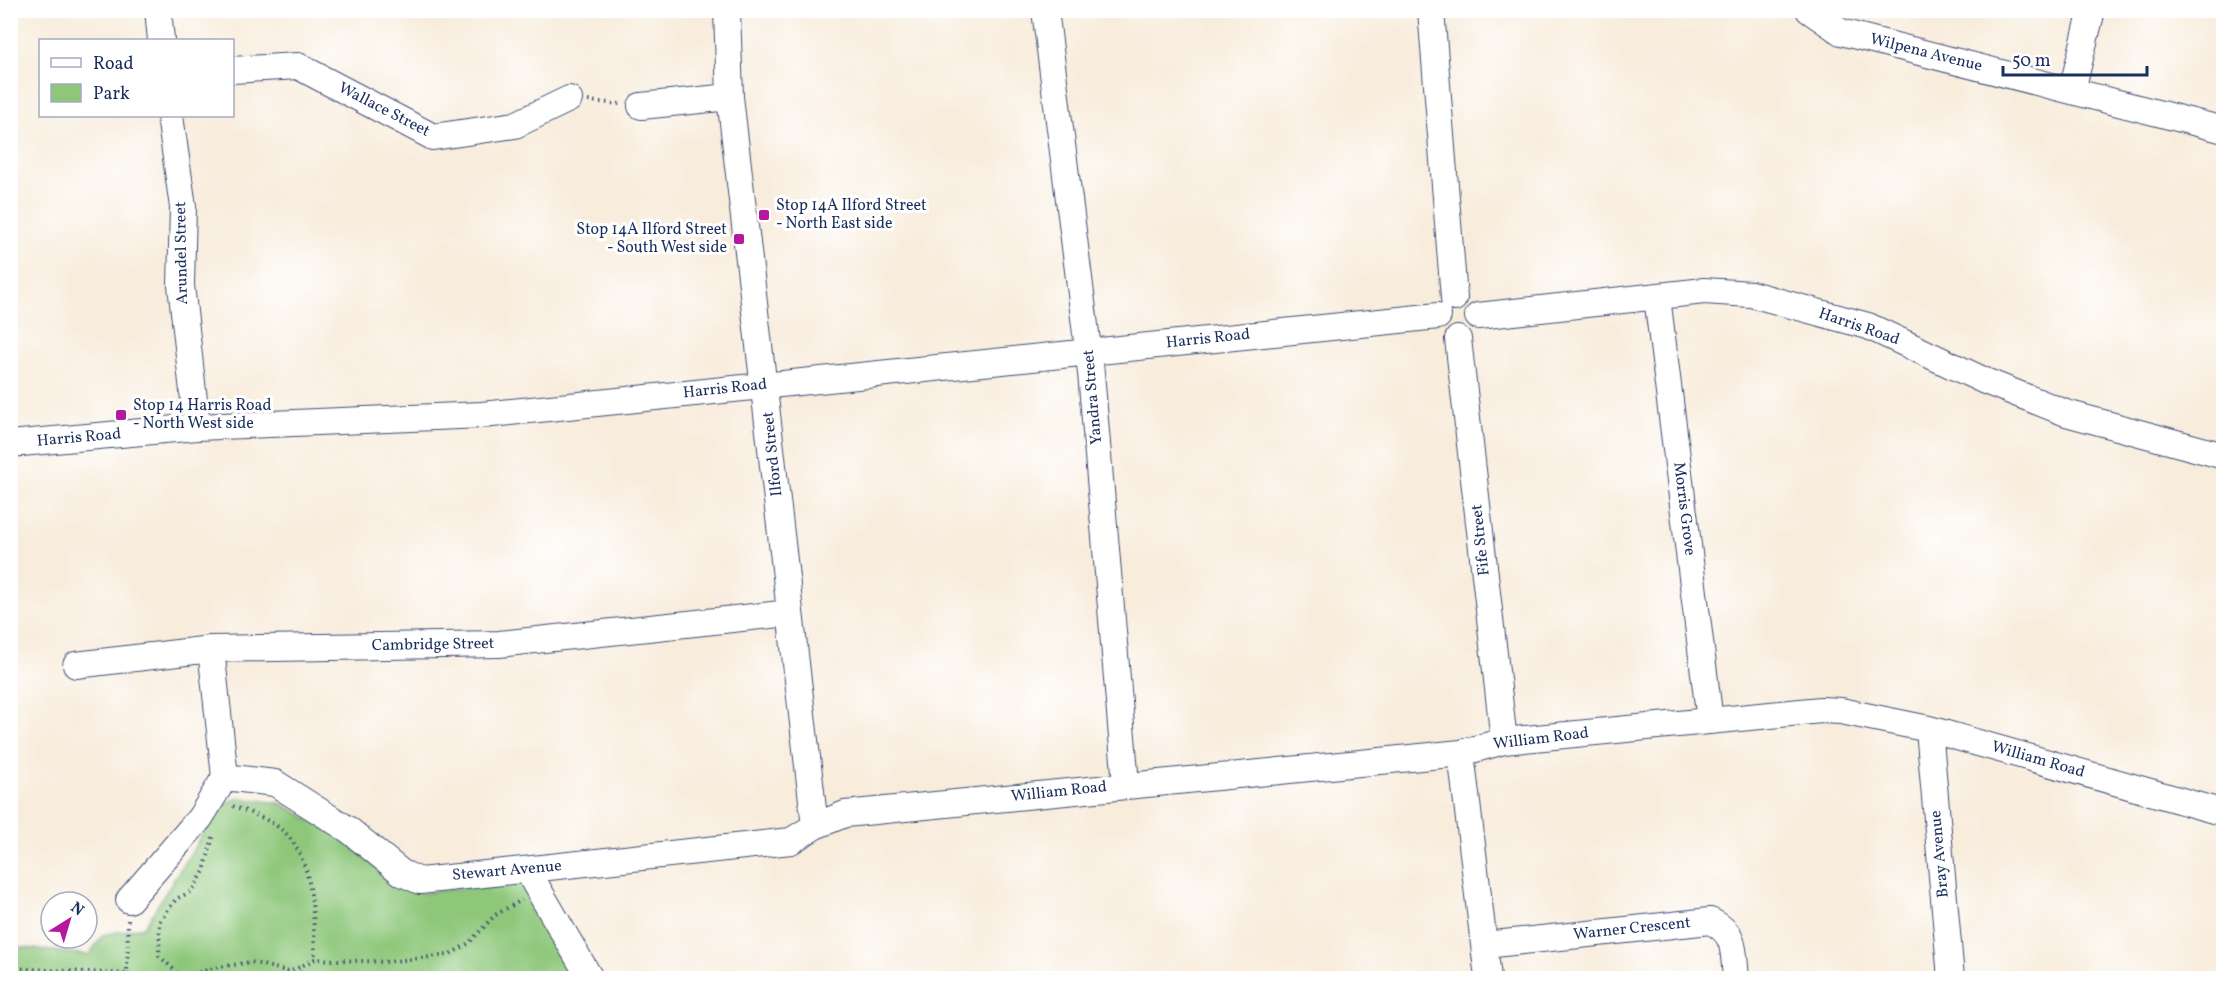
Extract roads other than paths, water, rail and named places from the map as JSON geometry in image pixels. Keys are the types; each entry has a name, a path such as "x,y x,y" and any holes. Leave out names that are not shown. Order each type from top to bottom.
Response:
{"street":[{"path":"158,10 161,39"},
{"name":"Ilford Street","path":"727,10 730,97 815,826"},
{"name":"Yandra Street","path":"1046,10 1089,351 1126,784"},
{"path":"1431,10 1446,307 1441,330 1458,339 1471,333 1478,316 1474,306 1463,299 1446,307"},
{"name":"Wilpena Avenue","path":"1809,10 1841,32 2223,130"},
{"path":"2072,90 2092,10"},
{"name":"Wallace Street","path":"234,70 298,66 433,137 515,125 569,99"},
{"path":"642,106 730,97"},
{"name":"Arundel Street","path":"170,117 183,207 181,285 197,427"},
{"name":"Harris Road","path":"1478,316 1729,291 1751,294 1868,326 2029,400 2066,413 2223,456"},
{"name":"Morris Grove","path":"1657,297 1710,721"},
{"name":"Harris Road","path":"10,444 197,427 482,415 1089,351 1446,307"},
{"name":"Fife Street","path":"1458,339 1504,741"},
{"name":"Cambridge Street","path":"76,665 211,649 499,644 789,613"},
{"path":"129,900 194,826 219,787 211,649"},
{"name":"William Road","path":"815,826 845,814 1126,784 1461,753 1504,741 1821,710 1841,711 1929,729 2223,813"},
{"name":"Bray Avenue","path":"1929,729 1951,978"},
{"path":"1461,753 1488,978"},
{"name":"Stewart Avenue","path":"219,787 275,783 349,830 402,873 420,881 791,841 815,826"},
{"path":"527,870 590,978"},
{"name":"Warner Crescent","path":"1485,945 1710,921 1724,927 1733,943 1736,978"}],"place":[{"name":"Stop 14A Ilford Street - North East side","path":"764,215"},
{"name":"Stop 14A Ilford Street - South West side","path":"739,239"},
{"name":"Stop 14 Harris Road - North West side","path":"121,415"}]}
